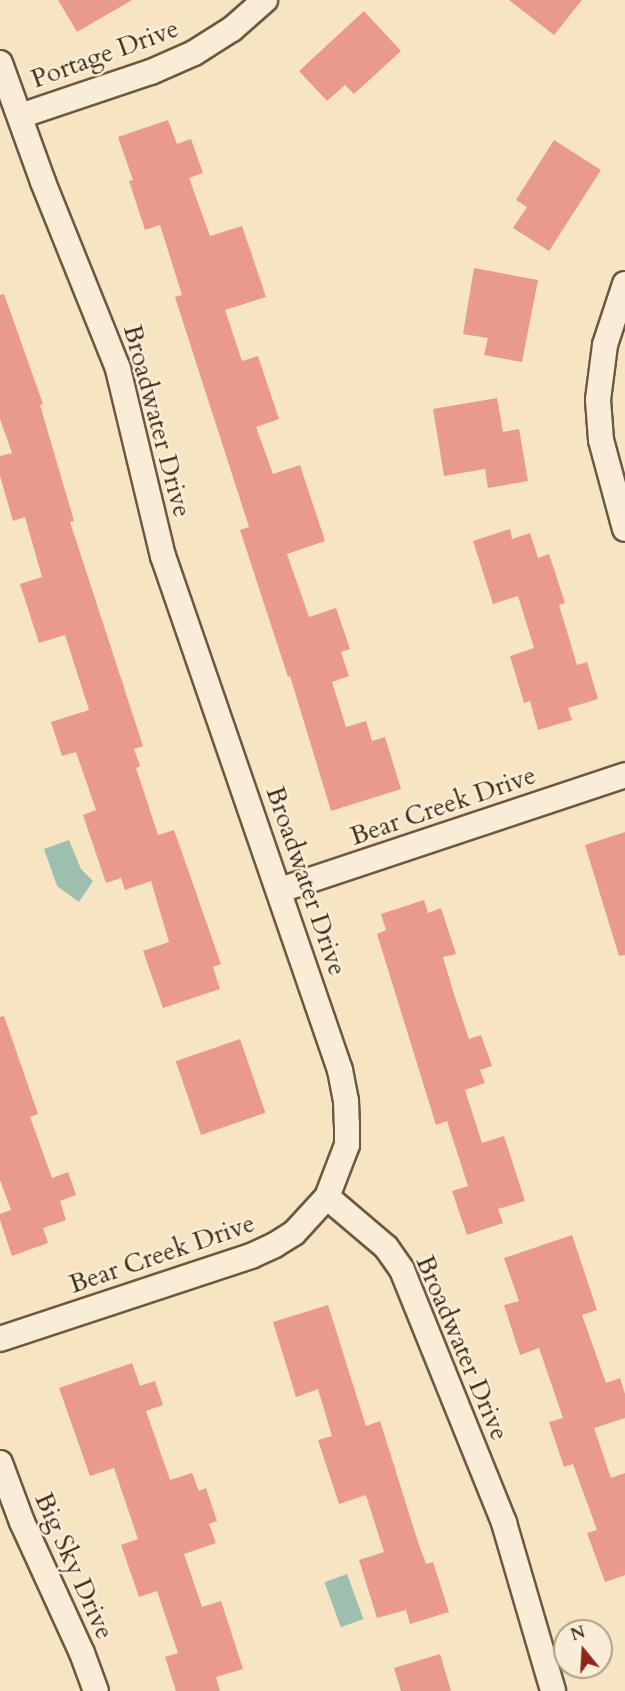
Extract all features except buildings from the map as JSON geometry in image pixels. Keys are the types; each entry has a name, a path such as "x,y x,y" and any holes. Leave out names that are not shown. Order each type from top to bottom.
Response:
{"street":[{"name":"Portage Drive","path":"20,116 151,72 194,53 232,29 265,0"},
{"name":"Broadwater Drive","path":"0,63 42,182 118,369 163,556 280,890 339,1070 346,1101 347,1145 327,1197 386,1246 410,1288 504,1523 553,1691"},
{"path":"625,284 605,345 598,400 601,440 625,529"},
{"name":"Bear Creek Drive","path":"280,890 625,775"},
{"name":"Bear Creek Drive","path":"0,1339 251,1256 294,1233 327,1197"},
{"name":"Big Sky Drive","path":"0,1463 22,1522 82,1653 96,1691"}],"shaded area":[{"path":"69,840 81,869 93,881 79,902 57,886 44,849"},
{"path":"347,1574 363,1619 341,1627 324,1582"}]}
